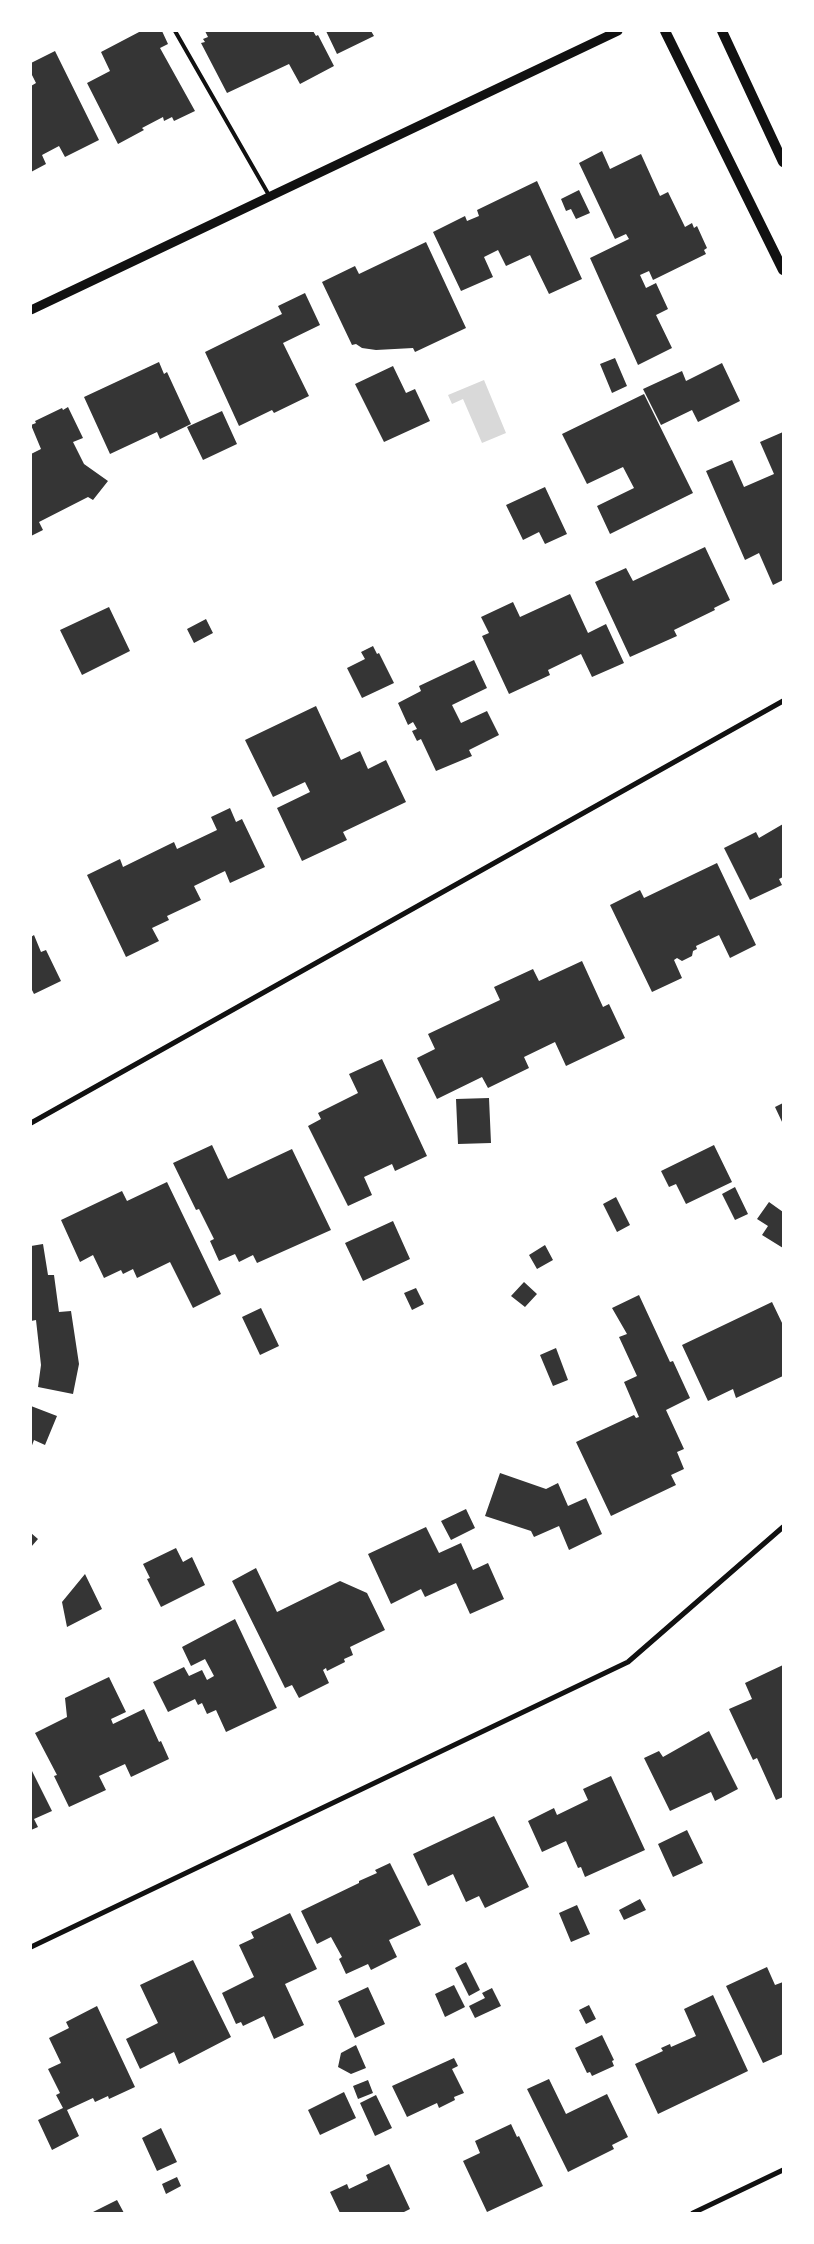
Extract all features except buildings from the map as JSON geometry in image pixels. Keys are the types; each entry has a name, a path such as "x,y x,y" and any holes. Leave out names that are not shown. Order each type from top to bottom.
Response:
{"main road":[{"path":"665,31 783,270"},
{"path":"722,31 783,162"}],"street":[{"path":"31,310 618,31"},
{"path":"31,1123 783,701"},
{"path":"31,1946 628,1662 783,1527"},
{"path":"693,2213 783,2170"}],"lane":[{"path":"175,31 270,196"}],"shaded area":[{"path":"484,380 506,433 482,443 463,399 452,404 448,395"}]}
